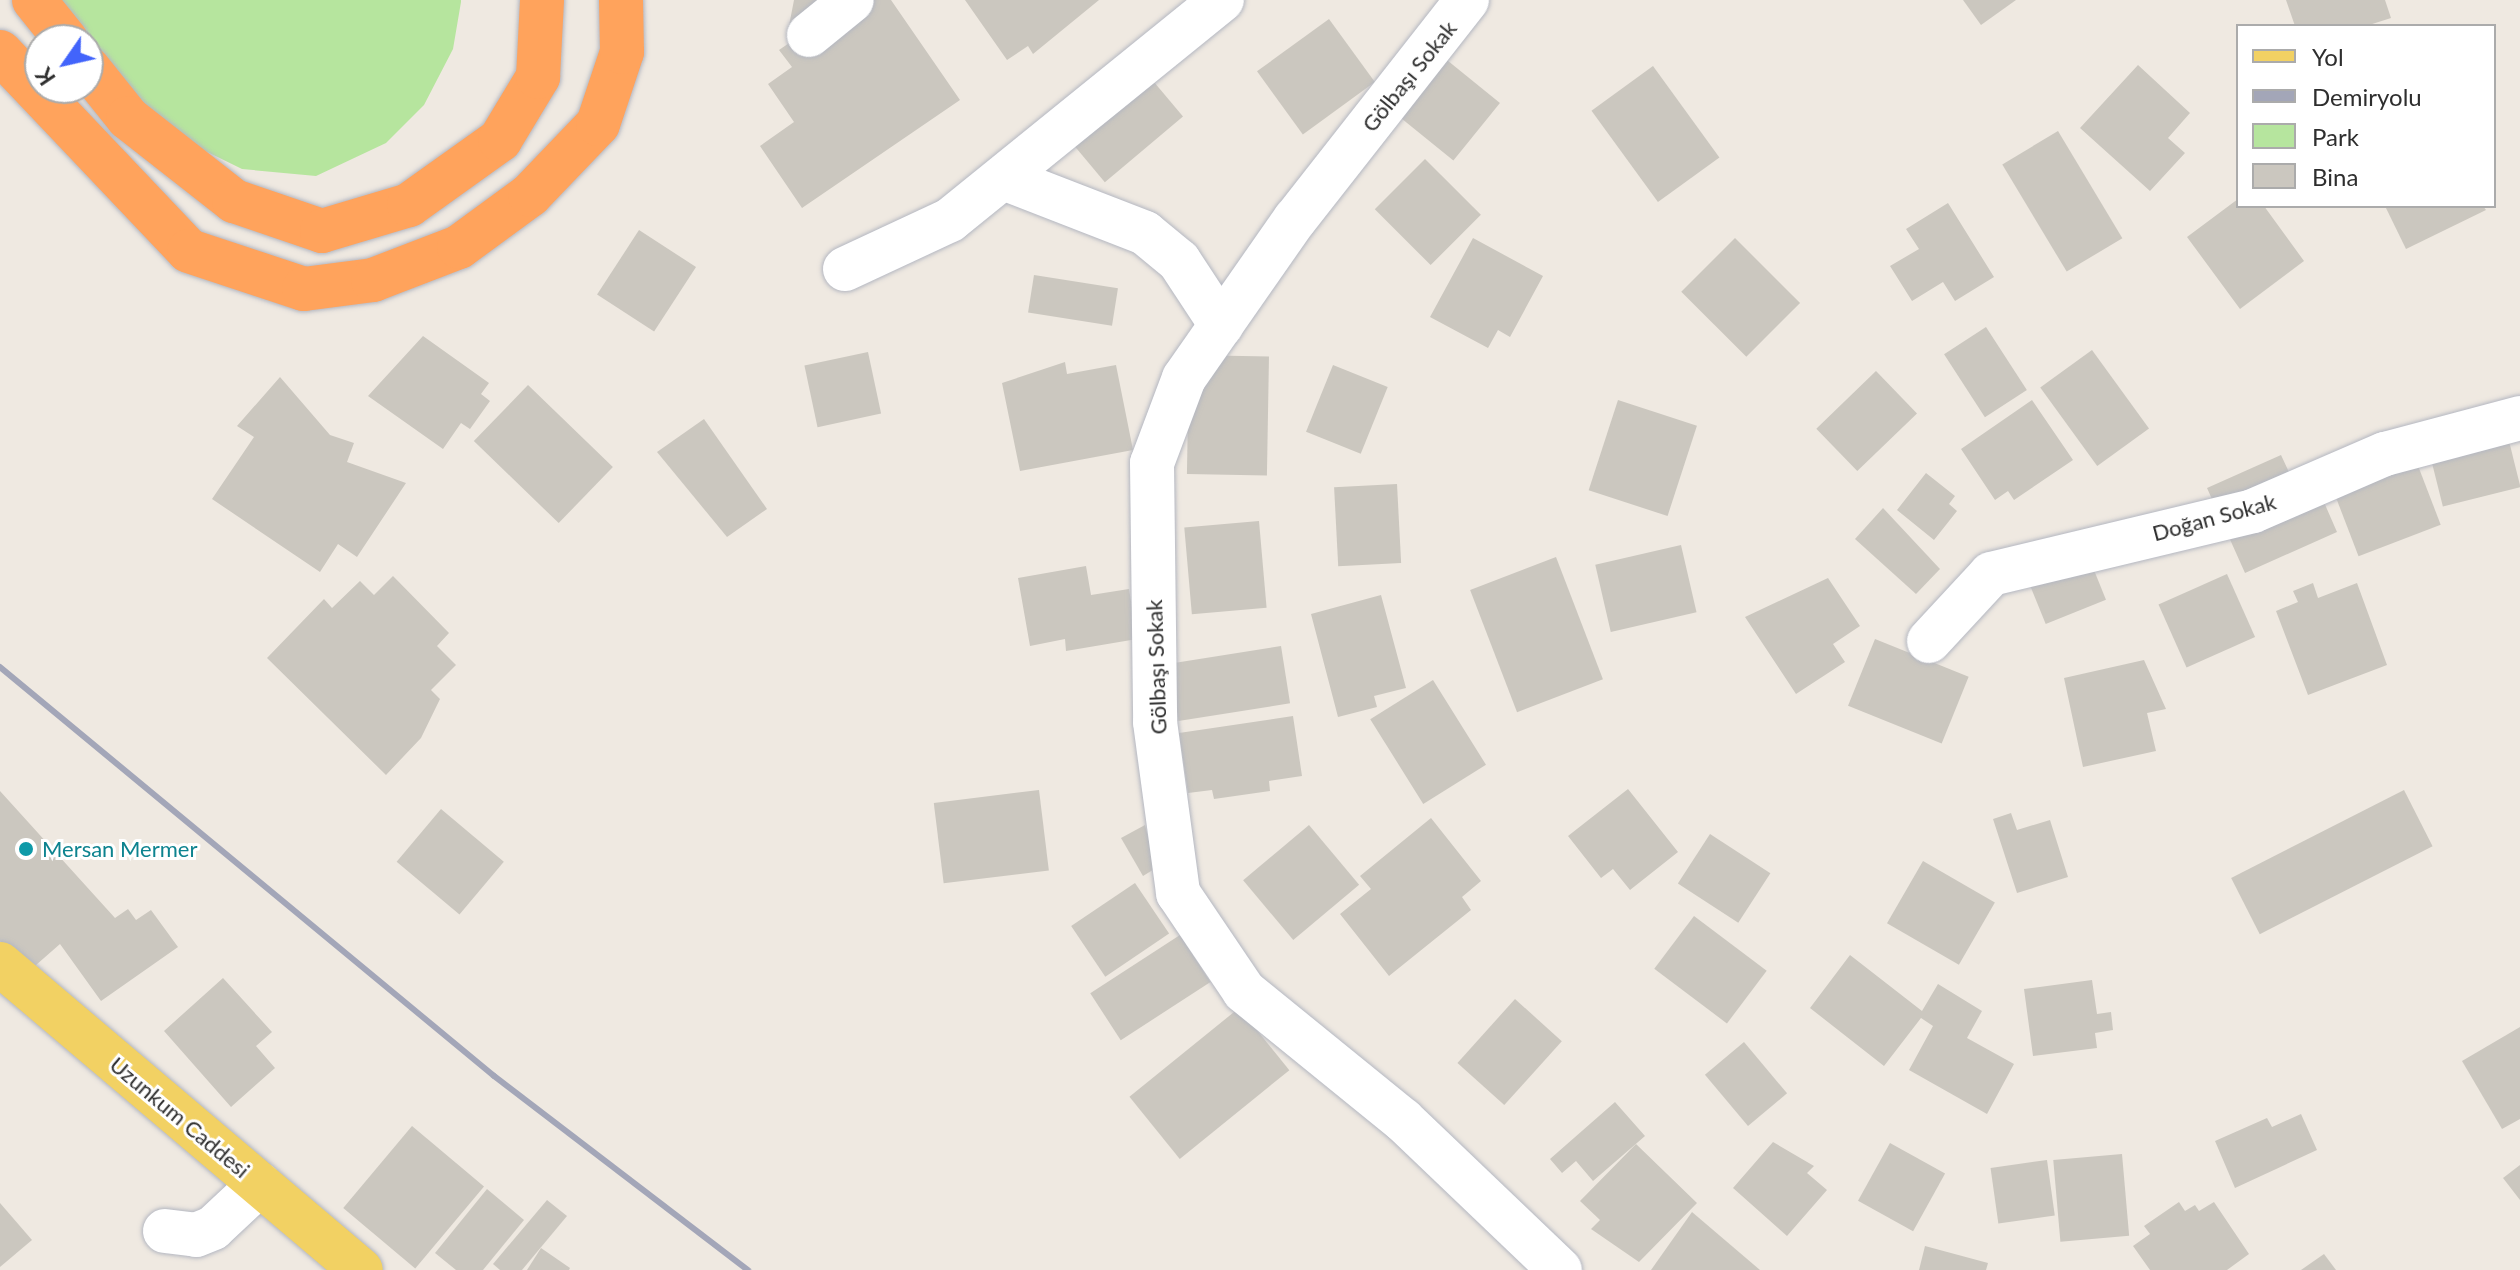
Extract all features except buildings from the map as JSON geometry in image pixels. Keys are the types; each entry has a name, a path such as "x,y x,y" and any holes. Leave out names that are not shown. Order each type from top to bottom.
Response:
{"highway":[{"path":"34,0 53,24"},
{"path":"104,88 128,118 234,201 322,231 409,205 500,140 538,77 542,0"},
{"path":"0,52 189,251 304,289 373,280 459,247 530,195 598,124 622,52 621,0"}],"main road":[{"name":"Uzunkum Caddesi","path":"0,964 361,1270"}],"street":[{"path":"809,35 852,0"},
{"path":"845,269 950,220 1006,179 1222,0"},
{"name":"Gölbaşı Sokak","path":"1467,0 1184,378 1152,463 1155,722 1178,893 1244,991 1403,1120 1560,1270"},
{"path":"1006,179 1145,233 1179,261 1221,325"},
{"name":"Doğan Sokak","path":"1929,641 1991,574 2253,511 2385,454 2520,418"},
{"path":"165,1231 196,1235 213,1228 260,1184"}],"green space":[{"path":"49,0 461,0 453,49 424,105 386,143 316,176 242,169 185,141 118,87 104,65 104,24 72,24"}],"railway":[{"path":"0,667 494,1076 748,1270"}],"place":[{"name":"Mersan Mermer","path":"26,849"}]}
